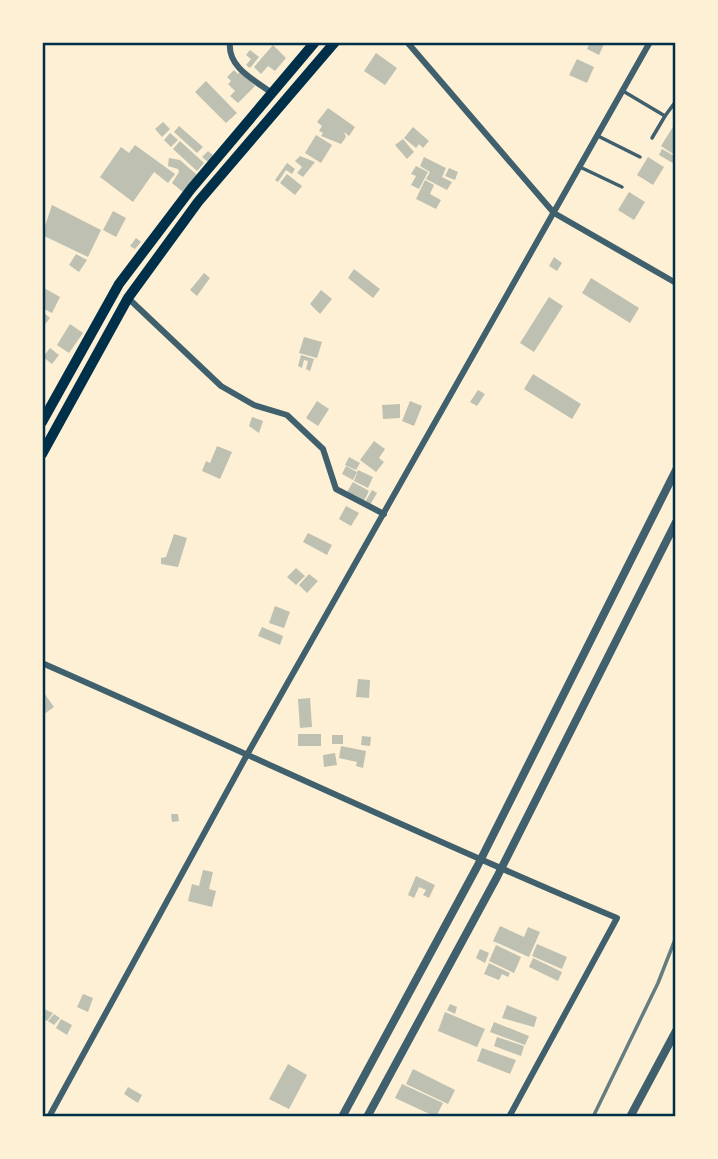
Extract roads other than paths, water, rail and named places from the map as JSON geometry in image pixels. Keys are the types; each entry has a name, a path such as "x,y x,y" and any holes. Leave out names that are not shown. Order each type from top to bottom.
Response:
{"highway":[{"path":"58,425 43,420 120,284 191,189 316,42"},
{"path":"42,454 128,298 198,202 335,42"}],"street":[{"path":"230,42 230,55 236,65 272,93"},
{"path":"407,42 554,213 676,283"},
{"path":"49,1117 248,753 650,42"},
{"path":"128,298 221,386 254,405 287,415 323,449 336,489 384,514"},
{"path":"342,1117 481,859 676,470"},
{"path":"367,1117 501,870 676,522"},
{"path":"42,663 248,753 501,870 617,918 509,1117"},
{"path":"630,1117 676,1031"}],"lane":[{"path":"622,91 665,116"},
{"path":"652,138 676,101"},
{"path":"597,136 640,157"},
{"path":"580,167 622,187"}],"railway":[{"path":"593,1117 658,983 676,937"}]}
